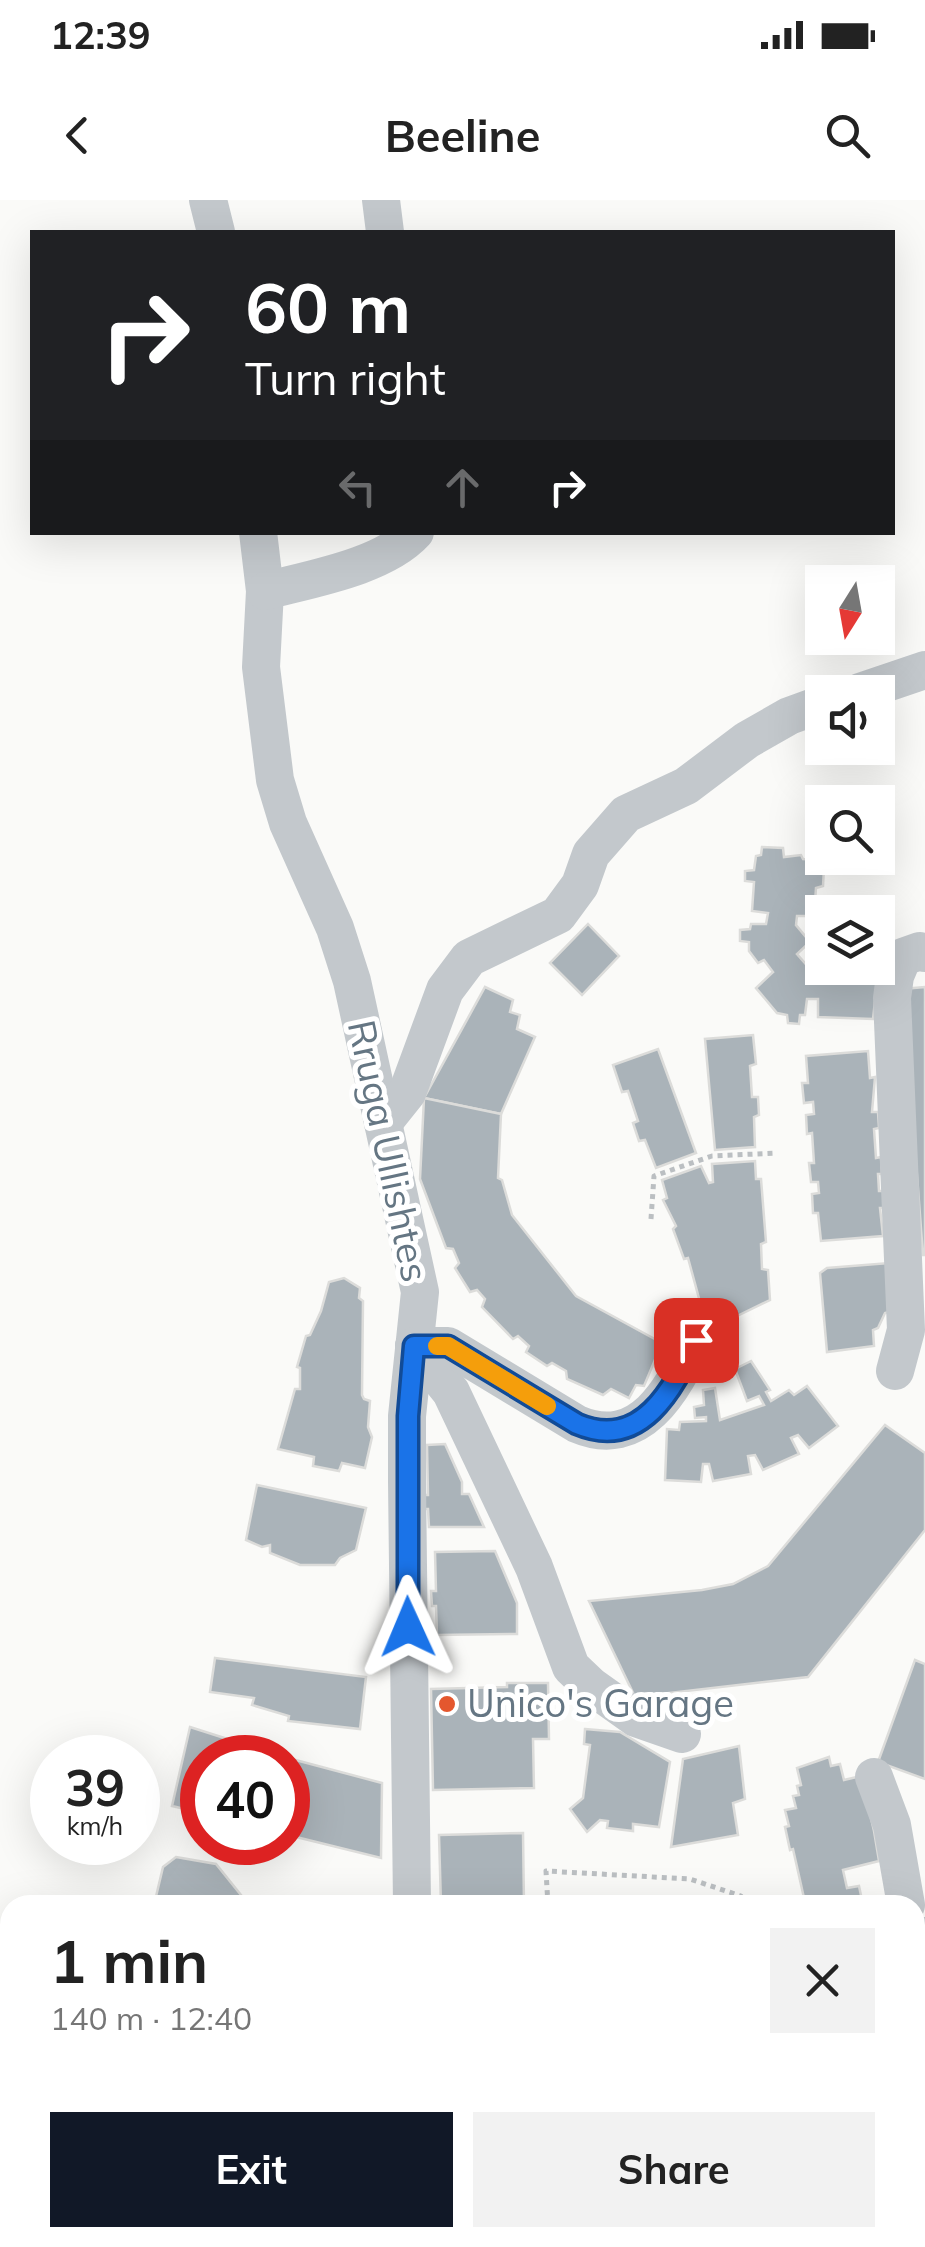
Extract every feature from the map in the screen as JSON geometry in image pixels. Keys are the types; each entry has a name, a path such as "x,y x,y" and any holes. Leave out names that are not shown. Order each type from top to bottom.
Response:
{"street":[{"path":"208,200 216,230"},
{"path":"381,200 385,230"},
{"name":"Rruga Ullishtes","path":"258,535 265,591 261,667 274,780 288,823 335,928 352,981 420,1292 406,1481 412,1895"},
{"path":"265,591 373,559 402,545 412,535"},
{"path":"895,680 925,670"},
{"path":"383,1124 406,1093 445,990 469,958 558,915 580,885 590,854 626,814 686,786 746,740 805,710"},
{"path":"894,1371 906,1330 892,998 895,976 904,957 925,953"},
{"path":"414,1346 448,1346 598,1433 627,1430 642,1422 680,1374 696,1340"},
{"path":"414,1346 450,1392 534,1567 571,1667 590,1686 636,1718 682,1734"},
{"path":"874,1778 892,1825 904,1895"}],"path":[{"path":"652,1219 654,1176 712,1156 776,1153"},
{"path":"547,1895 546,1871 690,1879 738,1895"}],"building":[{"path":"762,847 783,848 784,857 801,855 805,859 805,875 824,875 823,886 816,888 816,895 805,895 805,916 797,916 796,925 805,936 805,947 797,954 805,963 805,985 876,985 873,1019 818,1017 818,999 807,999 799,1024 788,1023 787,1015 777,1013 756,988 773,972 764,960 758,963 749,951 749,942 740,941 740,930 750,929 751,924 766,924 768,913 752,911 754,882 745,881 745,871 754,870 756,856 761,855"},
{"path":"588,924 619,956 582,995 550,963"},
{"path":"485,987 513,1000 510,1012 520,1015 517,1029 535,1037 501,1114 424,1098"},
{"path":"925,987 925,1255 923,1255 903,989"},
{"path":"753,1035 756,1064 750,1066 752,1097 758,1097 759,1115 754,1117 755,1147 715,1150 705,1039"},
{"path":"658,1049 696,1153 656,1168 645,1140 639,1141 633,1123 638,1121 628,1091 622,1092 613,1065"},
{"path":"868,1051 870,1078 875,1077 872,1112 878,1112 879,1128 874,1129 876,1158 881,1157 879,1191 884,1191 885,1208 880,1208 883,1236 821,1241 818,1213 813,1213 812,1194 819,1193 818,1182 811,1182 812,1133 807,1134 806,1115 814,1114 813,1102 804,1103 802,1083 808,1083 806,1056"},
{"path":"424,1098 501,1114 498,1178 502,1180 512,1215 576,1296 662,1343 644,1386 636,1385 629,1398 611,1389 603,1395 567,1379 566,1371 552,1363 547,1366 526,1352 529,1346 518,1336 513,1339 482,1307 485,1299 477,1290 470,1292 455,1268 459,1263 453,1249 446,1248 420,1179"},
{"path":"755,1161 756,1179 761,1179 766,1242 761,1244 762,1269 768,1270 770,1300 737,1316 703,1313 688,1258 684,1259 673,1229 676,1226 663,1200 667,1198 662,1180 701,1166 709,1183 713,1182 712,1164"},
{"path":"889,1263 892,1311 885,1313 873,1330 874,1346 827,1352 820,1273 827,1268"},
{"path":"344,1278 360,1288 359,1298 363,1301 362,1395 370,1401 368,1427 372,1437 365,1468 342,1463 339,1471 313,1466 314,1457 278,1449 295,1389 300,1389 297,1367 306,1336 321,1311 329,1282"},
{"path":"751,1361 770,1390 766,1392 771,1401 789,1390 794,1395 807,1386 838,1426 809,1448 798,1435 791,1438 799,1454 763,1470 755,1455 748,1456 751,1474 713,1481 709,1464 703,1464 701,1482 665,1480 667,1429 679,1430 680,1422 706,1421 706,1417 695,1418 694,1407 704,1405 703,1390 715,1388 720,1420 764,1405 759,1396 747,1401 735,1369"},
{"path":"885,1425 925,1453 925,1530 808,1677 635,1697 589,1601 733,1584 768,1566"},
{"path":"445,1444 462,1482 462,1494 469,1494 484,1527 429,1527 423,1495 428,1495 427,1445"},
{"path":"257,1485 366,1508 356,1550 335,1565 300,1565 270,1553 270,1545 262,1547 246,1540"},
{"path":"495,1551 517,1603 517,1634 437,1635 431,1591 436,1591 435,1552"},
{"path":"215,1658 366,1677 360,1729 288,1721 289,1716 252,1705 254,1698 210,1692"},
{"path":"915,1660 925,1664 925,1779 878,1762"},
{"path":"507,1683 548,1683 549,1739 533,1739 534,1788 433,1790 431,1689 507,1687"},
{"path":"190,1727 215,1735 188,1735"},
{"path":"585,1729 620,1732 670,1762 659,1827 633,1824 633,1831 607,1828 608,1821 600,1820 587,1832 570,1809 583,1798 590,1745 584,1744"},
{"path":"739,1746 745,1799 733,1803 738,1835 671,1847 683,1759"},
{"path":"829,1757 831,1766 840,1764 844,1780 861,1776 879,1861 843,1870 847,1888 859,1886 861,1895 803,1895 785,1827 789,1826 785,1810 796,1808 793,1796 799,1795 797,1768"},
{"path":"310,1764 382,1783 381,1858 310,1840"},
{"path":"180,1771 180,1808 172,1806"},
{"path":"523,1833 524,1895 441,1895 439,1835"},
{"path":"176,1857 180,1858 180,1865 217,1865 241,1895 156,1895 163,1867"}],"slow traffic":[{"path":"437,1346 448,1346 547,1406"}],"place":[{"name":"Unico's Garage","path":"447,1704"}],"route":[{"path":"408,1627 406,1481 414,1346 448,1346 598,1433 627,1430 642,1422 680,1374 696,1340"}]}
